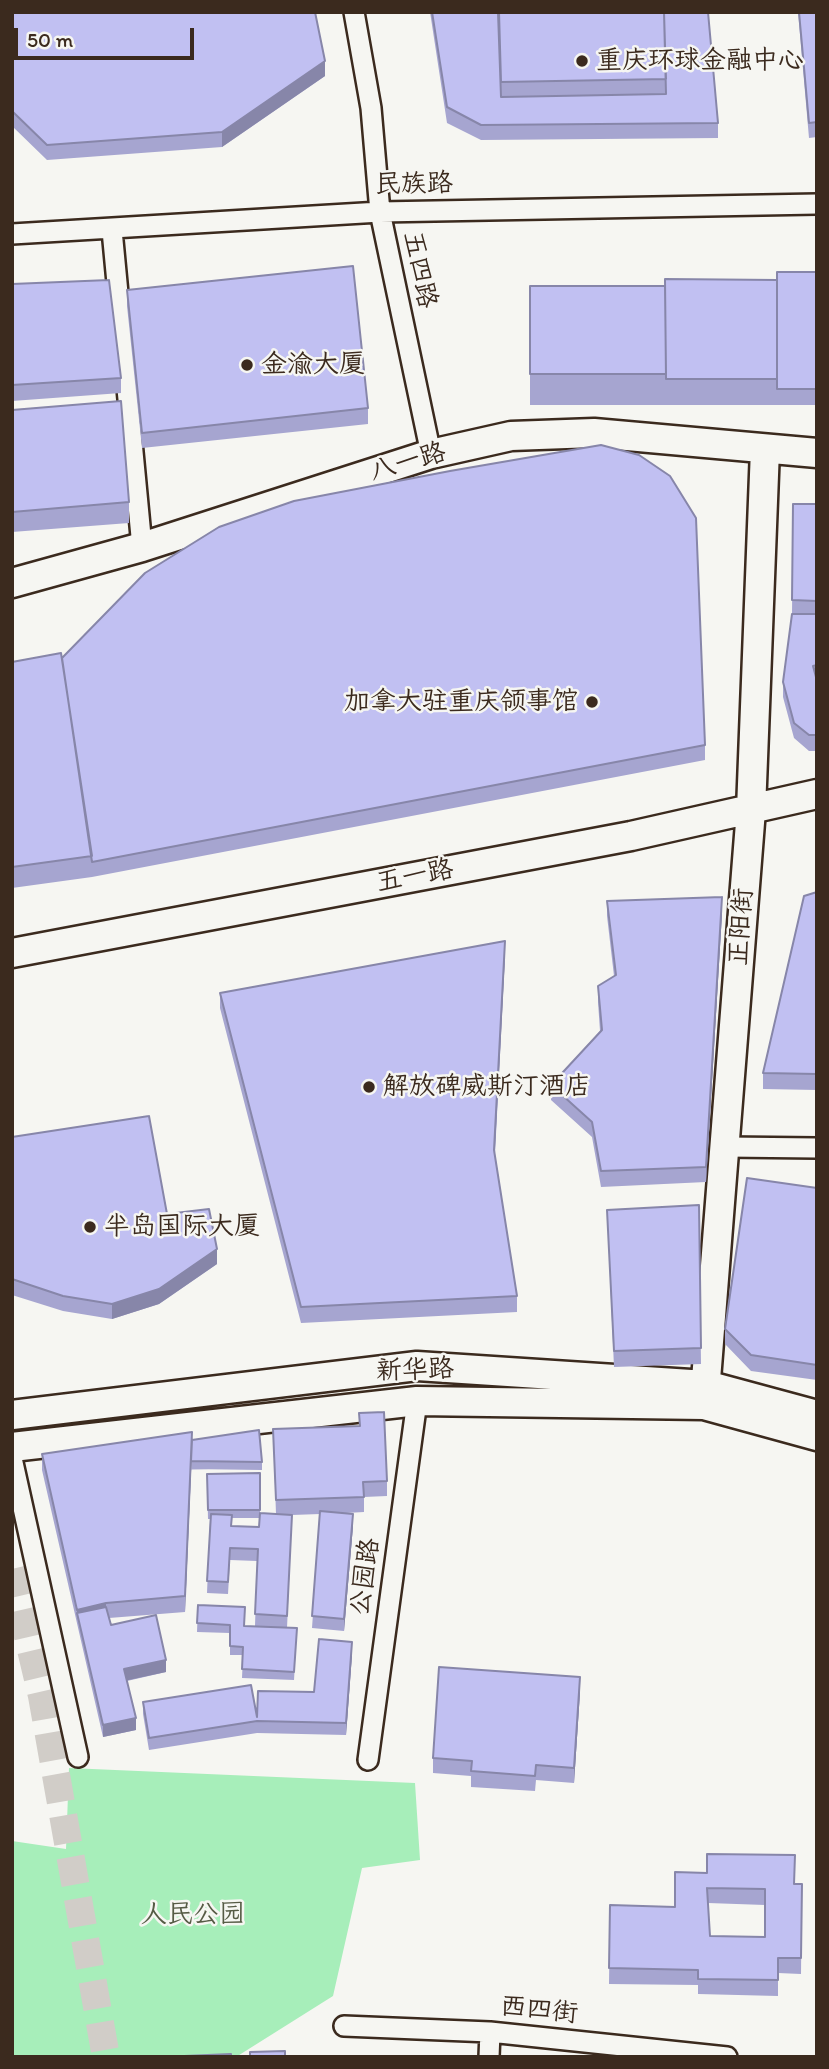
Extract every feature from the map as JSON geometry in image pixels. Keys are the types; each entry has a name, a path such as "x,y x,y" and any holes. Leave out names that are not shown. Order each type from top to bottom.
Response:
{"street":[{"name":"五四路","path":"354,12 371,108 380,212 431,454"},
{"name":"民族路","path":"12,234 380,212 817,204"},
{"path":"112,230 142,547"},
{"name":"八一路","path":"12,583 142,547 431,454 511,436 594,433 817,453"},
{"name":"正阳街","path":"705,1395 751,810 765,449"},
{"name":"五一路","path":"12,953 631,836 817,794"},
{"path":"726,1147 817,1147"},
{"name":"新华路","path":"12,1415 417,1366 705,1395 817,1415"},
{"name":"新华路","path":"12,1447 417,1401 705,1395 817,1436"},
{"name":"公园路","path":"368,1760 417,1401"},
{"path":"12,1458 78,1757"},
{"name":"西四街","path":"344,2026 490,2032 727,2057"},
{"path":"489,2057 490,2032"}],"green space":[{"name":"人民公园","path":"69,1768 415,1783 420,1860 362,1868 333,1996 236,2057 12,2057 12,1841 66,1849"}],"building":[{"path":"12,12 315,12 325,61 222,132 47,145 12,111"},
{"path":"432,12 498,12 501,97 666,94 664,12 708,12 718,123 481,125 447,107"},
{"name":"重庆环球金融中心","path":"499,12 664,12 666,79 501,82"},
{"path":"799,12 817,12 817,122 809,123"},
{"name":"金渝大厦","path":"353,266 368,408 142,433 127,290"},
{"path":"777,272 817,272 817,389 777,389"},
{"path":"665,279 777,280 777,379 666,379"},
{"path":"109,280 121,378 12,385 12,284"},
{"path":"530,286 665,286 666,374 530,374"},
{"path":"121,401 129,502 12,512 12,410"},
{"path":"601,445 639,455 670,476 696,518 705,745 92,862 62,658 145,573 219,527 294,501"},
{"path":"793,504 817,504 817,601 792,600"},
{"path":"792,614 817,614 817,665 813,666 817,681 817,735 809,735 794,723 783,682"},
{"path":"61,653 92,856 12,867 12,662"},
{"path":"817,892 817,1074 763,1073 804,896"},
{"path":"722,897 706,1167 601,1171 592,1122 551,1085 602,1030 598,986 616,975 607,901"},
{"name":"解放碑威斯汀酒店","path":"505,941 494,1150 517,1296 301,1307 220,993"},
{"name":"半岛国际大厦","path":"149,1116 167,1214 209,1209 217,1249 159,1289 112,1304 63,1296 12,1279 12,1137"},
{"path":"747,1178 817,1188 817,1365 751,1355 725,1329"},
{"path":"699,1205 701,1348 614,1351 607,1210"},
{"path":"384,1412 387,1481 363,1482 364,1497 276,1500 273,1429 360,1426 359,1413"},
{"path":"259,1430 262,1462 191,1461 192,1440"},
{"path":"192,1432 185,1596 106,1603 77,1610 42,1454"},
{"path":"260,1473 260,1510 208,1510 207,1474"},
{"path":"320,1511 353,1514 344,1619 312,1616"},
{"path":"260,1513 292,1515 287,1616 255,1614 258,1549 230,1548 228,1582 207,1581 211,1514 232,1515 231,1526 259,1527"},
{"path":"198,1605 245,1607 244,1626 297,1628 294,1672 242,1669 243,1647 230,1646 230,1625 197,1623"},
{"path":"106,1607 111,1625 156,1615 166,1660 124,1669 136,1718 103,1725 77,1613"},
{"path":"319,1639 352,1642 346,1723 257,1721 149,1738 143,1702 251,1685 257,1717 258,1691 314,1692"},
{"path":"439,1667 580,1677 574,1768 536,1765 535,1776 471,1771 472,1761 433,1758"},
{"path":"707,1854 795,1855 794,1884 802,1884 801,1958 778,1958 778,1980 698,1979 698,1970 609,1968 610,1905 675,1907 675,1872 707,1873","holes":["707,1888 765,1889 765,1937 710,1936"]},
{"path":"285,2051 285,2057 250,2057 250,2052"},
{"path":"231,2054 231,2057 184,2057 184,2056"}],"tunnel":[{"path":"12,1569 42,1696 106,2057"}],"place":[{"name":"重庆环球金融中心","path":"582,61"},
{"name":"金渝大厦","path":"247,365"},
{"name":"加拿大驻重庆领事馆","path":"592,702"},
{"name":"解放碑威斯汀酒店","path":"369,1087"},
{"name":"半岛国际大厦","path":"90,1227"}]}
